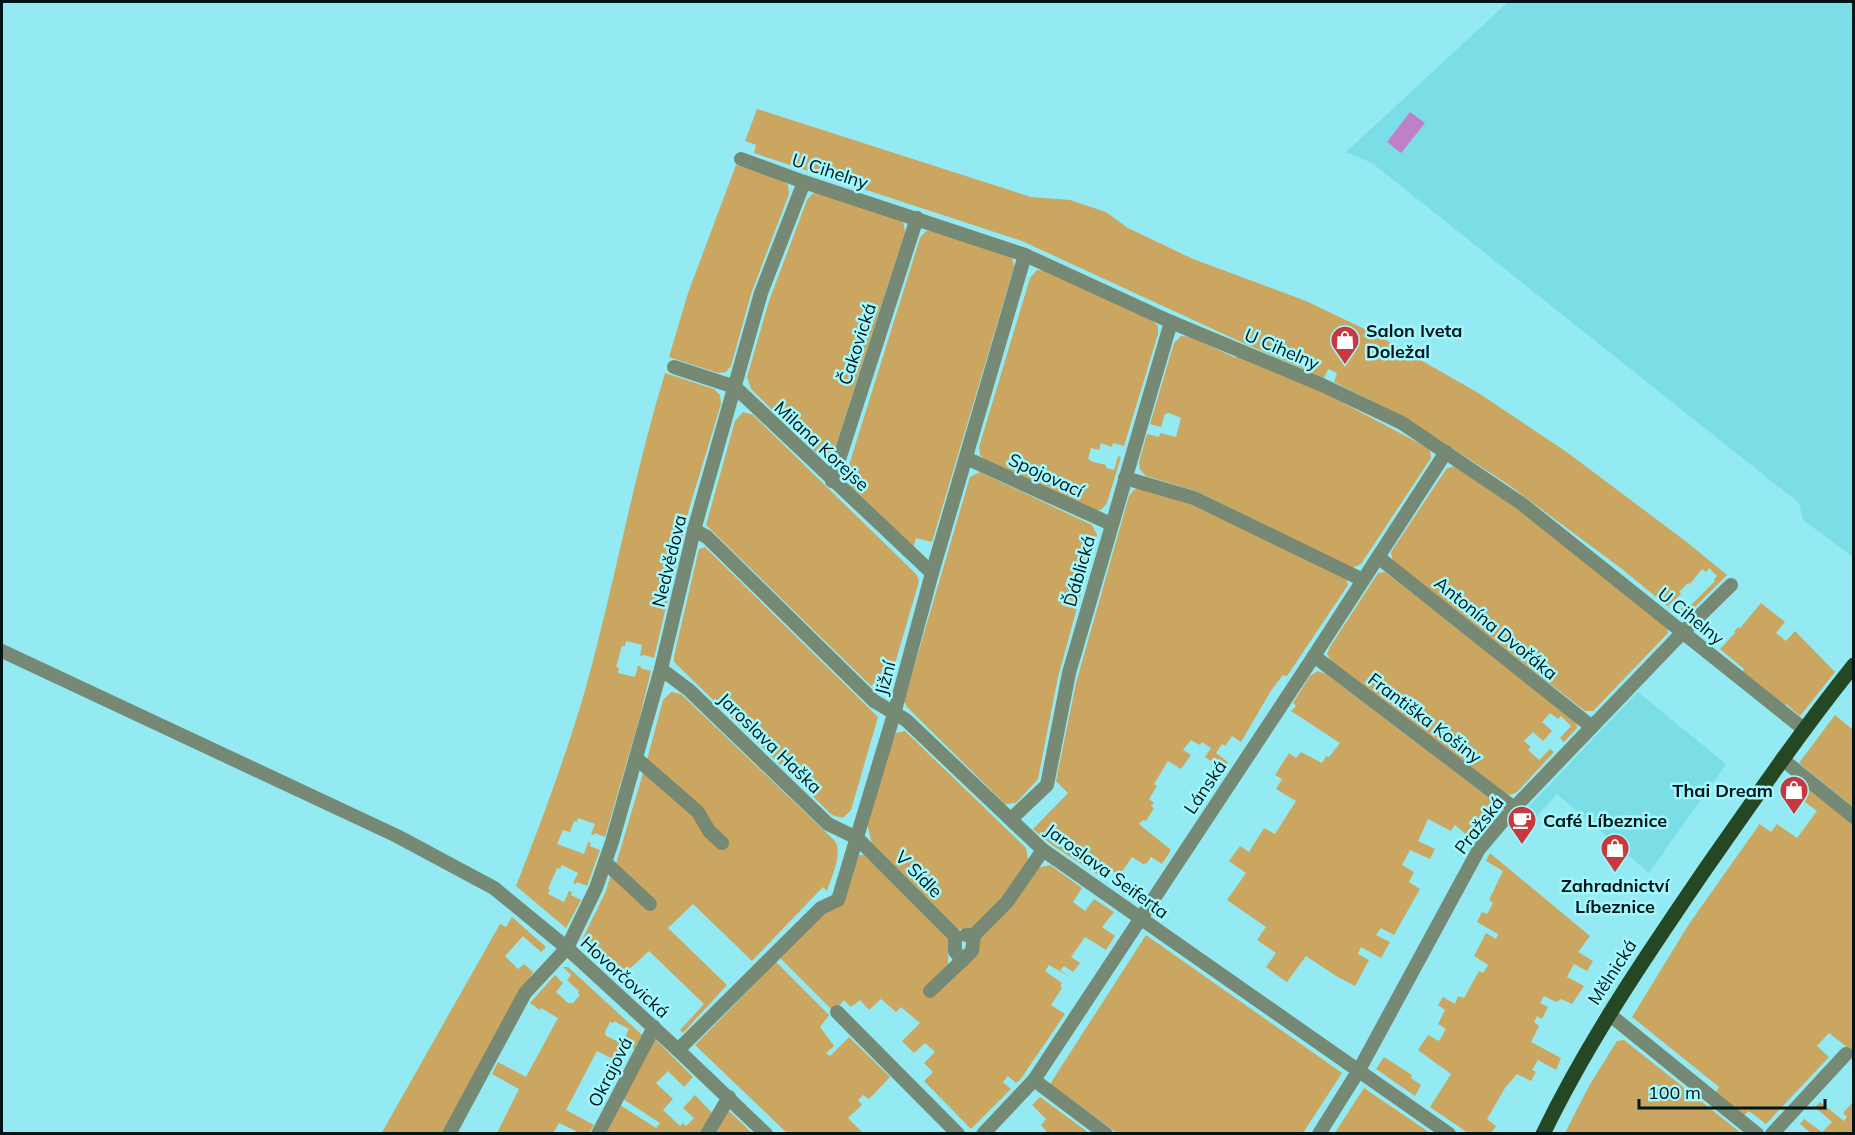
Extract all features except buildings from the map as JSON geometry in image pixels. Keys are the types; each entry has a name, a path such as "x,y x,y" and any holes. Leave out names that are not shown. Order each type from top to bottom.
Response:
{"main road":[{"name":"Mělnická","path":"1543,1134 1609,1014 1647,954 1782,759 1854,665"}],"street":[{"name":"U Cihelny","path":"741,159 1025,255 1171,322 1320,384 1402,423 1522,504 1805,730"},
{"name":"Nedvědova","path":"450,1134 525,993 567,948 596,888 661,669 694,530 761,293 804,182"},
{"name":"Čakovická","path":"832,481 917,218"},
{"name":"Jižní","path":"678,1050 821,908 837,900 894,714 932,573 1025,255"},
{"name":"Ďáblická","path":"1011,819 1047,785 1069,673 1171,322"},
{"name":"Milana Korejse","path":"674,367 735,387 932,573"},
{"name":"Lánská","path":"983,1134 1034,1080 1446,452"},
{"name":"Spojovací","path":"966,458 1111,524"},
{"path":"1125,478 1194,498 1363,580"},
{"name":"Jaroslava Seiferta","path":"694,530 707,537 874,701 906,720 1043,850 1449,1134"},
{"name":"Antonína Dvořáka","path":"1378,557 1592,727"},
{"name":"Pražská","path":"1319,1134 1359,1070 1479,849 1514,808 1731,585"},
{"name":"Hovorčovická","path":"2,651 397,836 494,888 567,948 766,1134"},
{"name":"Františka Košiny","path":"1314,656 1514,808"},
{"name":"Jaroslava Haška","path":"661,669 689,690 828,824 857,838"},
{"path":"636,758 698,812 709,831 722,843"},
{"path":"1782,759 1854,817"},
{"name":"V Sídle","path":"857,838 955,936 955,951 962,961"},
{"path":"930,991 972,951 974,935 1007,902 1043,850"},
{"path":"605,862 650,904"},
{"path":"955,936 974,935"},
{"path":"837,1012 958,1134"},
{"path":"1609,1014 1757,1134"},
{"name":"Okrajová","path":"598,1134 654,1027"},
{"path":"1772,1134 1846,1054"},
{"path":"1034,1080 1106,1134"},
{"path":"707,1134 729,1097"}],"shaded area":[{"path":"1508,2 1853,2 1853,557 1803,520 1799,503 1372,163 1346,152"},
{"path":"757,109 1031,197 1070,200 1106,212 1128,228 1193,259 1306,301 1377,335 1480,394 1568,453 1727,575 1683,619 1676,614 1684,606 1687,609 1715,581 1717,576 1709,568 1706,572 1702,569 1690,584 1688,583 1679,592 1681,594 1668,606 1672,610 1622,569 1506,483 1405,418 1334,382 1337,373 1328,369 1324,378 1022,241 754,153 756,145 745,141"},
{"path":"1410,112 1425,123 1401,153 1387,142"},
{"path":"736,165 782,180 788,185 789,194 751,294 731,366 726,372 718,373 669,357 688,293"},
{"path":"820,192 898,218 904,224 905,232 835,448 828,456 816,453 751,389 747,377 769,301 807,200 812,194"},
{"path":"926,231 935,231 1007,253 1013,260 1014,267 932,542 916,538 913,548 848,484 845,478 920,238"},
{"path":"1037,270 1047,271 1152,320 1158,326 1158,334 1124,446 1113,443 1112,447 1101,443 1099,450 1091,448 1088,459 1106,465 1106,468 1114,470 1118,456 1121,457 1107,503 1101,510 1092,510 985,460 980,455 979,447 1030,278"},
{"path":"1181,336 1191,337 1236,358 1237,355 1315,388 1430,449 1431,458 1361,564 1352,568 1196,491 1146,476 1140,470 1139,462 1147,434 1159,437 1160,433 1176,437 1181,418 1169,413 1165,414 1161,427 1150,424 1174,343"},
{"path":"665,373 714,389 720,395 721,404 689,509 654,658 640,656 642,645 626,641 625,646 622,646 616,667 619,668 618,673 635,677 638,666 651,671 605,837 595,833 591,834 595,824 578,818 577,822 574,821 570,832 563,830 557,844 584,854 588,842 591,843 590,846 600,850 587,886 577,882 573,883 578,873 562,865 560,869 557,868 548,894 564,902 569,891 572,892 571,895 581,900 566,928 516,886 551,794 582,701 642,455"},
{"path":"743,412 753,415 916,574 919,580 918,585 889,684 877,680 871,686 706,525 735,421"},
{"path":"1456,466 1548,531 1667,625 1668,633 1593,711 1585,711 1393,562 1391,552 1447,468"},
{"path":"980,472 1092,525 1097,535 1058,677 1038,779 1016,803 1005,804 907,707 904,701 970,477"},
{"path":"1141,487 1191,504 1346,577 1348,585 1287,676 1283,675 1272,689 1241,742 1232,736 1225,746 1222,744 1216,753 1228,762 1223,769 1205,757 1211,748 1202,742 1200,745 1191,740 1183,750 1191,755 1181,769 1168,761 1154,784 1157,786 1149,799 1154,803 1151,806 1154,808 1146,821 1143,820 1139,824 1171,850 1162,864 1151,857 1147,863 1143,864 1132,857 1119,876 1110,869 1103,878 1052,845 1033,829 1068,793 1056,781 1076,683 1129,496"},
{"path":"705,547 878,717 851,810 843,818 832,815 674,662 699,549"},
{"path":"1385,572 1576,721 1577,728 1564,742 1560,738 1571,726 1561,716 1558,719 1550,713 1542,722 1552,731 1543,741 1533,732 1524,741 1531,747 1528,750 1539,760 1550,749 1554,752 1517,792 1510,795 1501,792 1332,662 1327,654 1378,573"},
{"path":"1761,603 1785,622 1776,633 1786,641 1795,631 1835,672 1800,716 1786,704 1783,707 1742,673 1744,669 1720,649"},
{"path":"1317,671 1326,674 1492,800 1496,808 1494,816 1472,839 1455,825 1451,831 1428,819 1418,841 1435,849 1430,859 1410,850 1402,865 1414,872 1409,882 1420,889 1394,935 1381,928 1376,935 1390,942 1381,958 1361,947 1358,954 1369,960 1355,986 1306,956 1287,982 1285,981 1266,967 1276,953 1257,940 1266,927 1227,900 1246,873 1229,861 1240,846 1249,852 1264,828 1275,834 1296,801 1276,789 1282,779 1275,775 1289,753 1296,758 1301,752 1322,763 1340,743 1291,711 1296,706 1293,703 1310,676"},
{"path":"671,692 681,694 835,841 838,853 827,891 823,887 752,961 693,904 668,928 727,985 683,1033 680,1030 704,1004 649,951 623,975 582,940 606,891 611,874 649,908 655,902 616,864 644,770 695,817 707,835 719,846 725,839 701,810 647,760 663,700"},
{"path":"1638,692 1726,764 1649,873 1557,794 1525,830 1514,822"},
{"path":"1835,715 1853,730 1853,807 1799,763"},
{"path":"905,731 1026,848 1028,860 1002,898 970,930 957,929 872,844 867,823 889,749 896,733"},
{"path":"1789,777 1797,783 1801,779 1853,822 1853,1052 1829,1033 1817,1046 1829,1057 1766,1124 1749,1111 1743,1116 1714,1094 1719,1087 1632,1017 1689,924 1759,825 1758,823 1771,832 1777,824 1797,838 1817,811 1796,795 1800,791 1787,782"},
{"path":"1490,853 1590,936 1578,952 1593,961 1587,971 1574,964 1567,977 1584,986 1572,1004 1561,999 1556,1002 1544,996 1540,1003 1548,1007 1542,1019 1537,1016 1534,1022 1539,1026 1531,1042 1561,1058 1556,1070 1538,1060 1532,1070 1536,1072 1531,1081 1517,1074 1505,1088 1487,1119 1496,1126 1491,1133 1468,1133 1430,1107 1451,1074 1418,1050 1428,1035 1439,1041 1446,1029 1438,1024 1445,1010 1438,1005 1443,997 1455,1004 1458,996 1464,998 1479,971 1483,973 1488,965 1474,956 1486,933 1496,939 1498,934 1477,922 1482,912 1487,914 1493,903 1489,900 1503,871 1486,861"},
{"path":"857,855 864,855 949,938 948,964 926,987 934,996 979,952 979,937 1037,868 1050,865 1082,888 1073,902 1085,911 1094,899 1114,912 1102,927 1115,936 1106,950 1085,937 1071,957 1080,963 1073,972 1064,966 1060,970 1070,977 1049,965 1045,971 1062,983 1060,986 1062,988 1051,1005 1065,1014 1020,1080 1016,1083 1008,1076 1003,1082 1011,1089 971,1129 924,1081 933,1072 924,1063 935,1052 925,1043 914,1053 902,1041 920,1023 901,1007 896,1012 881,999 869,1010 860,1000 851,1007 844,1000 834,1012 780,958 823,913"},
{"path":"512,917 546,947 541,952 523,936 505,956 518,969 524,964 533,972 442,1133 381,1134 500,924 506,927"},
{"path":"1146,935 1342,1073 1303,1133 1117,1133 1050,1084"},
{"path":"776,962 829,1015 820,1027 834,1046 826,1053 830,1056 849,1037 890,1077 869,1099 863,1095 858,1100 862,1105 848,1118 863,1133 787,1133 695,1045"},
{"path":"563,967 568,967 642,1035 634,1049 622,1043 629,1029 614,1021 610,1022 605,1032 606,1036 621,1043 618,1048 621,1049 615,1060 597,1051 566,1110 594,1125 589,1133 575,1133 576,1131 559,1123 553,1133 497,1133 519,1089 492,1074 498,1062 526,1077 558,1018 530,1003 555,975 563,983 556,992 568,1003 573,1003 580,995 579,991 567,980 571,975"},
{"path":"654,1038 693,1077 684,1087 668,1071 656,1083 673,1099 663,1110 680,1126 683,1123 686,1126 694,1118 683,1108 695,1095 712,1113 700,1133 606,1134 620,1105 656,1128 660,1123 623,1099"},
{"path":"1624,1040 1741,1133 1565,1133 1589,1086 1617,1041"},
{"path":"1384,1057 1412,1075 1411,1078 1421,1085 1415,1096 1376,1069"},
{"path":"1364,1088 1430,1133 1334,1134"},
{"path":"1040,1097 1089,1133 1048,1133 1041,1125 1046,1119 1032,1105"},
{"path":"1820,1102 1844,1121 1847,1117 1843,1113 1853,1102 1853,1133 1811,1133 1800,1124 1804,1119 1822,1132 1832,1122 1815,1107"},
{"path":"728,1110 752,1133 714,1134"}],"place":[{"name":"Salon Iveta Doležal","path":"1345,366"},
{"name":"Thai Dream","path":"1794,816"},
{"name":"Café Líbeznice","path":"1522,846"},
{"name":"Zahradnictví Líbeznice","path":"1615,874"}]}
